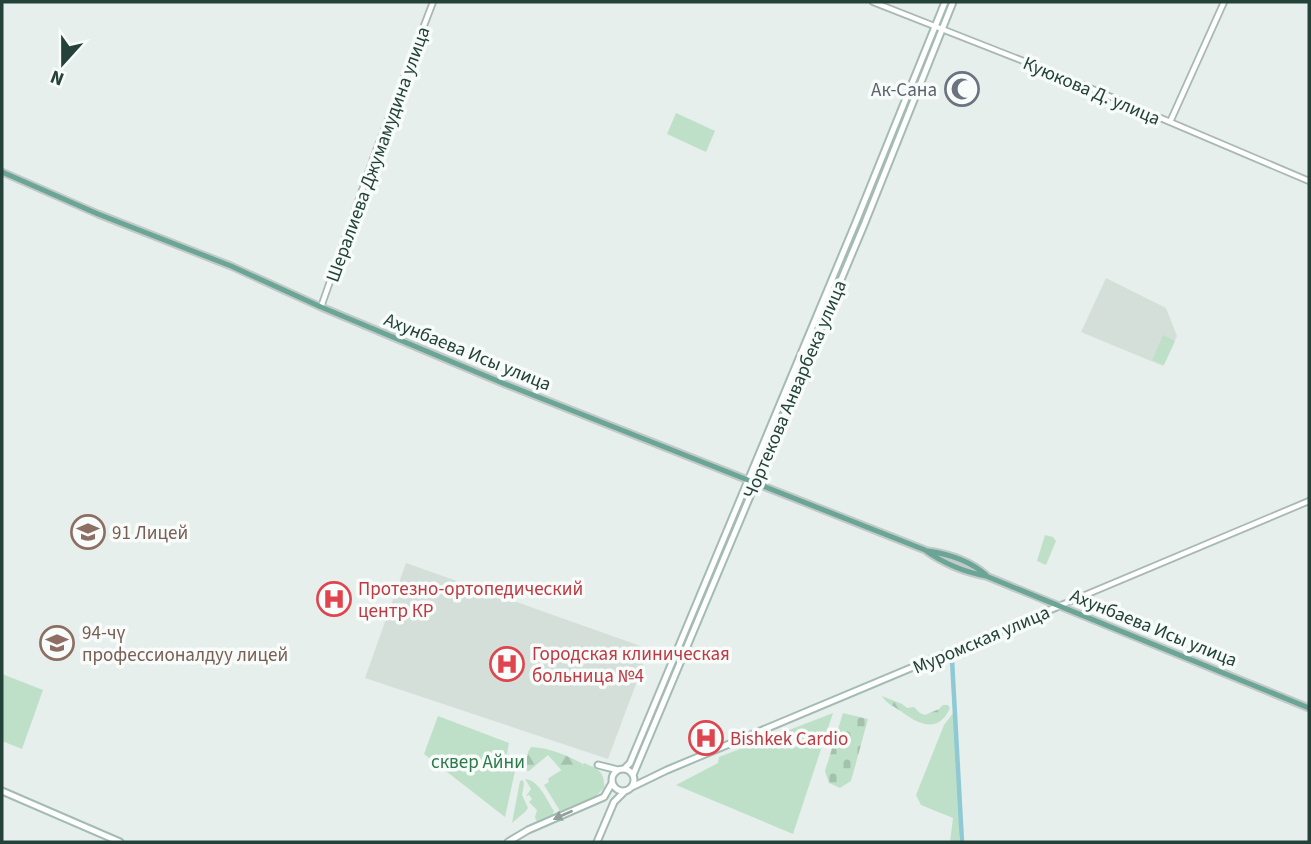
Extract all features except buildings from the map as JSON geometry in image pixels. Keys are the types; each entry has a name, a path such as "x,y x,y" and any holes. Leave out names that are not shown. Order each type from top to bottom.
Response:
{"main road":[{"name":"Чортекова Анварбека улица","path":"633,776 945,2"},
{"name":"Чортекова Анварбека улица","path":"621,770 630,763 751,482 760,473 864,225 953,2"},
{"name":"Ахунбаева Исы улица","path":"2,172 516,388 925,550 951,565 986,576 1309,708"},
{"name":"Муромская улица","path":"632,787 1059,606"},
{"path":"625,791 617,790 607,772 598,765 621,770 633,776 653,776"},
{"path":"604,797 614,774 621,770"},
{"path":"597,842 614,802 632,787 633,776"},
{"path":"2,791 120,842"},
{"path":"508,842 528,830 604,797 612,797 614,802"}],"street":[{"name":"Шералиева Джумамудина улица","path":"321,307 433,2"},
{"name":"Куюкова Д. улица","path":"873,2 935,25 1309,181"},
{"path":"1170,122 1224,2"},
{"name":"Муромская улица","path":"1059,606 1309,501"}],"shaded area":[{"path":"1106,278 1166,308 1177,336 1163,366 1081,332"},
{"name":"Городская клиническая больница №4","path":"406,563 649,649 608,759 365,678"}],"green space":[{"path":"676,113 715,131 706,152 667,134"},
{"path":"1163,335 1175,341 1164,365 1152,360"},
{"path":"1045,535 1056,541 1046,565 1037,561"},
{"path":"2,674 43,690 22,749 2,741"},
{"path":"882,696 907,708 914,707 925,715 943,705 950,708 940,722 920,723"},
{"path":"954,712 959,842 950,842 953,818 921,805 916,795 944,725"},
{"path":"833,713 793,834 676,785 718,763 719,757"},
{"path":"843,713 868,719 851,781 840,788 829,783 825,771"},
{"name":"сквер Айни","path":"438,716 509,743 507,754 518,757 505,817 424,754"},
{"path":"531,747 558,752 583,764 578,771 572,770 568,764 563,772 548,755 529,771 524,770"},
{"path":"584,763 600,771 604,788 596,796 560,811 544,785 568,764 582,767"},
{"path":"525,779 542,791 554,811 552,816 537,822 537,810 529,802 532,799 529,795 526,796 531,789"},
{"path":"523,780 522,795 528,808 512,823 520,781"}],"waterway":[{"path":"952,660 962,842"}],"place":[{"name":"Ак-Сана","path":"962,89"},
{"name":"91 Лицей","path":"88,532"},
{"name":"Протезно-ортопедический центр КР","path":"334,599"},
{"name":"94-чү профессионалдуу лицей","path":"57,643"},
{"name":"Городская клиническая больница №4","path":"507,664"},
{"name":"Bishkek Cardio","path":"706,738"}]}
